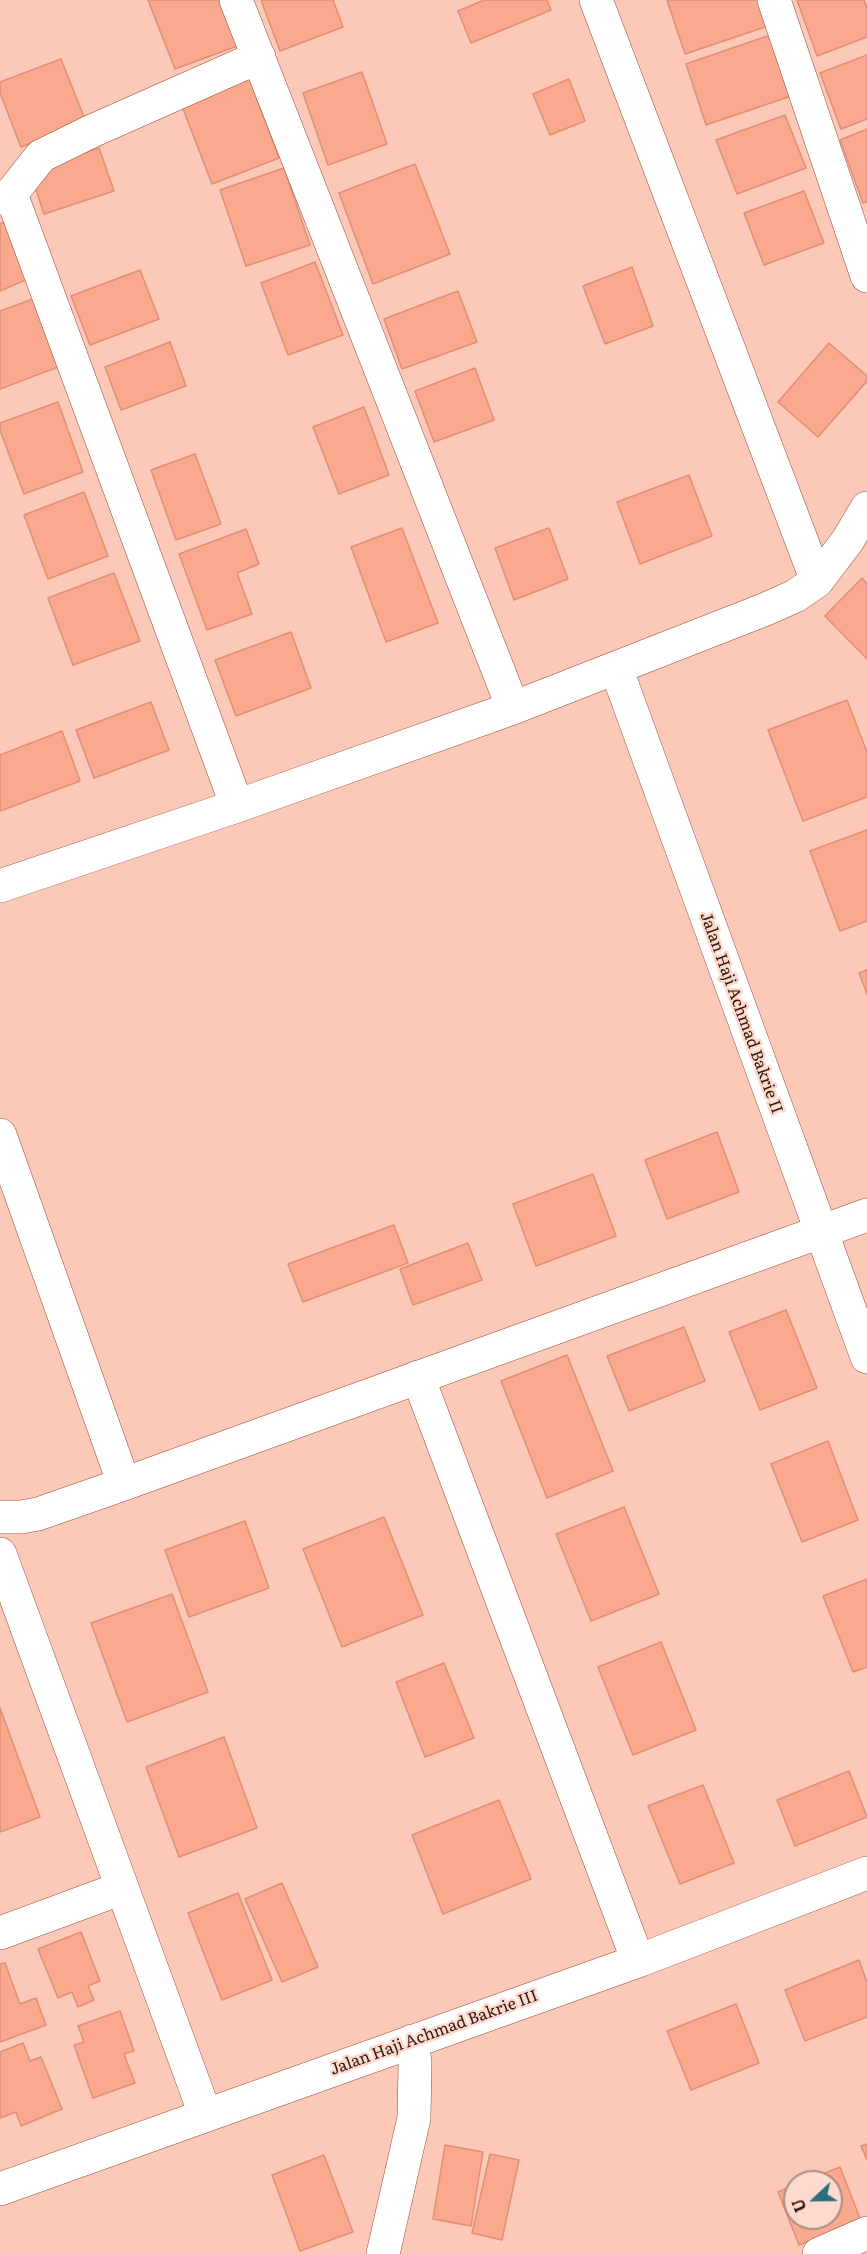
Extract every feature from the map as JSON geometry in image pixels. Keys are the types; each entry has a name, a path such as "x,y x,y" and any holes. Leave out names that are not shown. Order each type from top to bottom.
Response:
{"street":[{"path":"236,0 513,708"},
{"path":"596,0 817,581"},
{"path":"774,0 867,276"},
{"path":"237,806 5,196 41,156 259,57"},
{"path":"0,886 237,806 513,708 766,609 795,596 817,581 848,540 867,508"},
{"name":"Jalan Haji Achmad Bakrie II","path":"615,668 867,1357"},
{"path":"0,1135 124,1484"},
{"path":"0,1517 38,1514 867,1215"},
{"path":"418,1377 638,1960"},
{"path":"0,1554 205,2114"},
{"name":"Jalan Haji Achmad Bakrie III","path":"0,2189 638,1960 867,1873"},
{"path":"0,1933 122,1888"},
{"path":"383,2254 414,2118 415,2063 412,2041"},
{"path":"819,2254 867,2233"}],"building":[{"path":"148,0 223,0 240,45 175,69"},
{"path":"261,0 333,0 343,27 280,51"},
{"path":"484,0 547,0 551,10 471,43 458,11"},
{"path":"667,0 762,0 771,25 685,54"},
{"path":"797,0 864,0 867,8 867,37 817,56"},
{"path":"773,34 794,95 706,125 686,64"},
{"path":"867,55 867,119 841,129 820,73"},
{"path":"61,59 86,122 21,147 0,93 0,82"},
{"path":"362,72 387,144 328,165 303,93"},
{"path":"248,75 279,158 212,184 180,101"},
{"path":"569,79 585,121 550,135 533,94"},
{"path":"785,115 806,168 737,194 716,140"},
{"path":"867,129 867,202 863,203 840,140"},
{"path":"99,148 114,191 44,214 30,171"},
{"path":"415,164 450,254 373,284 339,193"},
{"path":"284,168 310,245 246,266 220,190"},
{"path":"804,191 824,243 764,265 744,213"},
{"path":"6,221 30,278 0,291 0,224"},
{"path":"315,262 343,335 288,355 261,283"},
{"path":"632,267 653,326 605,344 583,286"},
{"path":"140,270 159,319 90,345 71,296"},
{"path":"458,291 477,342 402,369 384,319"},
{"path":"33,299 58,367 0,389 0,311"},
{"path":"170,342 186,386 121,410 105,367"},
{"path":"829,343 867,376 867,381 818,437 778,402"},
{"path":"475,368 494,420 434,442 415,391"},
{"path":"58,402 83,472 24,494 0,430 0,423"},
{"path":"364,407 389,475 339,494 313,427"},
{"path":"195,454 221,524 176,540 151,470"},
{"path":"689,475 712,536 640,564 617,502"},
{"path":"84,492 108,556 48,579 24,515"},
{"path":"402,528 438,623 386,642 351,547"},
{"path":"549,528 568,579 514,600 495,548"},
{"path":"246,529 259,564 237,573 252,614 207,630 179,554"},
{"path":"114,573 140,641 73,665 48,598"},
{"path":"862,578 867,584 867,659 825,616"},
{"path":"291,632 311,688 236,716 215,660"},
{"path":"847,700 867,752 867,797 803,821 768,730"},
{"path":"151,702 169,750 94,778 76,730"},
{"path":"62,731 80,781 0,811 0,755"},
{"path":"867,830 867,921 840,931 810,851"},
{"path":"867,970 867,994 859,973"},
{"path":"717,1132 739,1192 667,1219 645,1160"},
{"path":"593,1174 616,1236 536,1266 513,1204"},
{"path":"394,1225 408,1263 303,1302 288,1264"},
{"path":"468,1243 482,1280 413,1305 400,1269"},
{"path":"786,1310 817,1388 760,1410 729,1332"},
{"path":"684,1327 705,1381 629,1411 607,1356"},
{"path":"567,1355 613,1471 547,1498 501,1381"},
{"path":"828,1441 858,1520 802,1542 771,1464"},
{"path":"624,1507 659,1594 591,1621 556,1534"},
{"path":"384,1517 423,1615 342,1647 303,1549"},
{"path":"245,1521 269,1588 189,1617 165,1550"},
{"path":"867,1579 867,1667 853,1672 823,1596"},
{"path":"172,1594 208,1692 127,1722 91,1623"},
{"path":"661,1642 696,1730 633,1755 598,1667"},
{"path":"444,1663 474,1738 425,1757 396,1682"},
{"path":"0,1708 40,1817 0,1832"},
{"path":"224,1737 257,1828 179,1857 146,1767"},
{"path":"849,1771 867,1817 795,1846 777,1800"},
{"path":"703,1785 734,1863 680,1884 648,1806"},
{"path":"499,1800 531,1879 443,1914 412,1835"},
{"path":"282,1883 318,1967 282,1982 245,1899"},
{"path":"238,1893 272,1980 222,2000 188,1913"},
{"path":"81,1932 100,1981 88,1986 94,2000 78,2007 72,1992 58,1998 38,1949"},
{"path":"859,1960 867,1982 867,2017 805,2041 785,1990"},
{"path":"5,1963 20,2004 36,1998 46,2025 0,2042 0,1964"},
{"path":"736,2004 759,2063 691,2090 667,2031"},
{"path":"120,2011 134,2051 124,2054 135,2083 93,2098 74,2045 84,2042 78,2026"},
{"path":"23,2043 30,2061 41,2057 62,2109 21,2126 16,2112 0,2118 0,2052"},
{"path":"867,2144 867,2160 861,2146"},
{"path":"445,2145 483,2152 471,2226 433,2219"},
{"path":"490,2154 519,2160 502,2240 472,2233"},
{"path":"324,2155 353,2232 300,2251 272,2175"},
{"path":"843,2175 861,2221 843,2228"},
{"path":"783,2190 783,2205 778,2192"},
{"path":"793,2230 838,2230 799,2245"}]}
